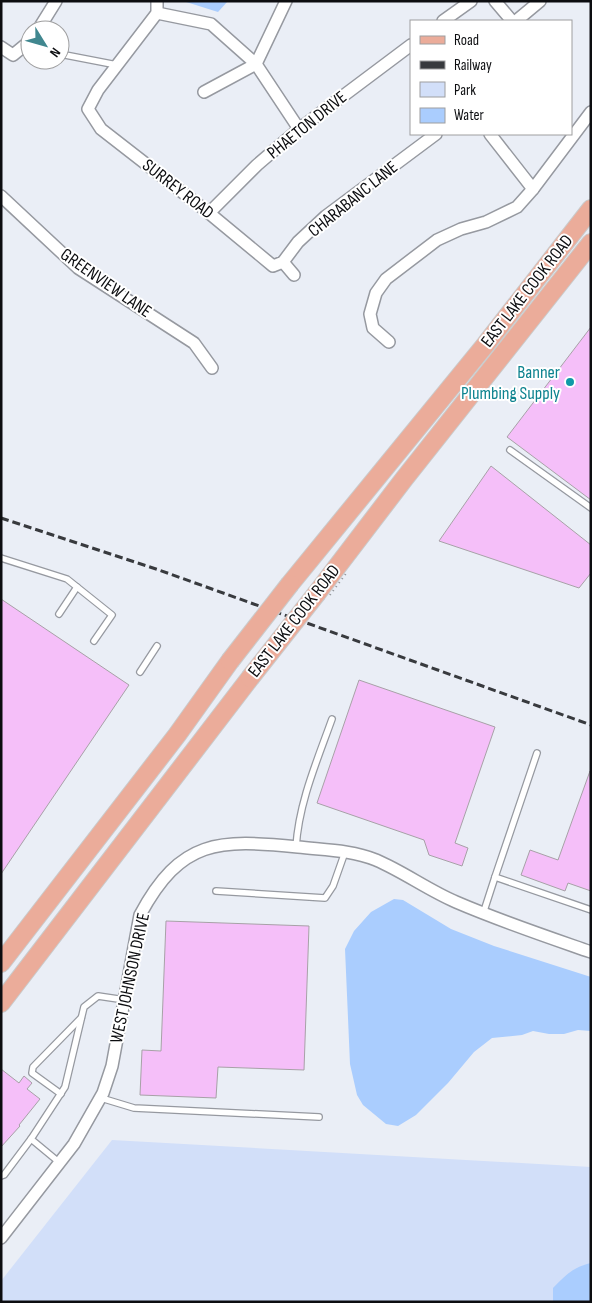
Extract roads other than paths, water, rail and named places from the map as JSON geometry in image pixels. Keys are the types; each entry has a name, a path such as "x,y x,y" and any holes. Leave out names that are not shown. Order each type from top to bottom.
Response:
{"main road":[{"name":"EAST LAKE COOK ROAD","path":"1,963 177,735 290,584 486,344 591,210"},
{"name":"EAST LAKE COOK ROAD","path":"1,1003 404,479 591,243"}],"street":[{"path":"44,20 56,1"},
{"path":"204,92 256,64 286,1"},
{"path":"444,20 471,1"},
{"path":"494,1 511,20"},
{"path":"517,20 540,1"},
{"path":"117,65 157,7 210,24 256,64 300,129"},
{"name":"PHAETON DRIVE","path":"209,213 257,165 300,129 410,46"},
{"path":"1,47 13,55 20,49"},
{"name":"SURREY ROAD","path":"117,65 98,90 88,109 101,129 209,213 294,275"},
{"path":"389,342 373,328 370,314 376,293 386,279 437,240 461,229 486,222 517,207 533,190 591,112"},
{"name":"CHARABANC LANE","path":"278,264 326,216 435,135"},
{"path":"491,135 533,190"},
{"name":"GREENVIEW LANE","path":"2,197 78,268 194,343 212,368"},
{"name":"WEST JOHNSON DRIVE","path":"1,1238 74,1144 101,1098 112,1066 140,915 152,894 176,866 192,855 209,848 230,844 260,844 345,852 374,860 398,870 450,900 483,914 591,952"}],"lane":[{"path":"70,56 117,65"},
{"path":"510,450 591,508"},
{"path":"1,558 67,579 112,616 94,642"},
{"path":"59,614 77,587"},
{"path":"140,672 156,646"},
{"path":"296,847 298,824 304,798 332,719"},
{"path":"483,914 537,753"},
{"path":"216,891 325,898 333,886 345,852"},
{"path":"494,877 591,910"},
{"path":"1,1176 4,1175 31,1139 66,1087 84,1007 98,996 125,1000"},
{"path":"61,1094 32,1073 33,1068 82,1017"},
{"path":"101,1098 134,1108 319,1117"},
{"path":"31,1139 60,1163"}],"water":[{"path":"183,1 228,1 218,12"},
{"path":"394,899 403,900 451,929 494,946 591,977 591,1031 578,1030 564,1034 549,1034 533,1031 522,1035 492,1038 474,1052 448,1083 416,1115 398,1126 386,1124 363,1105 357,1095 350,1064 345,949 354,931 371,912"},
{"path":"591,1263 591,1302 553,1302 553,1288 574,1269"}],"railway":[{"path":"1,518 159,570 591,725"}],"place":[{"name":"Banner Plumbing Supply","path":"570,382"}]}
